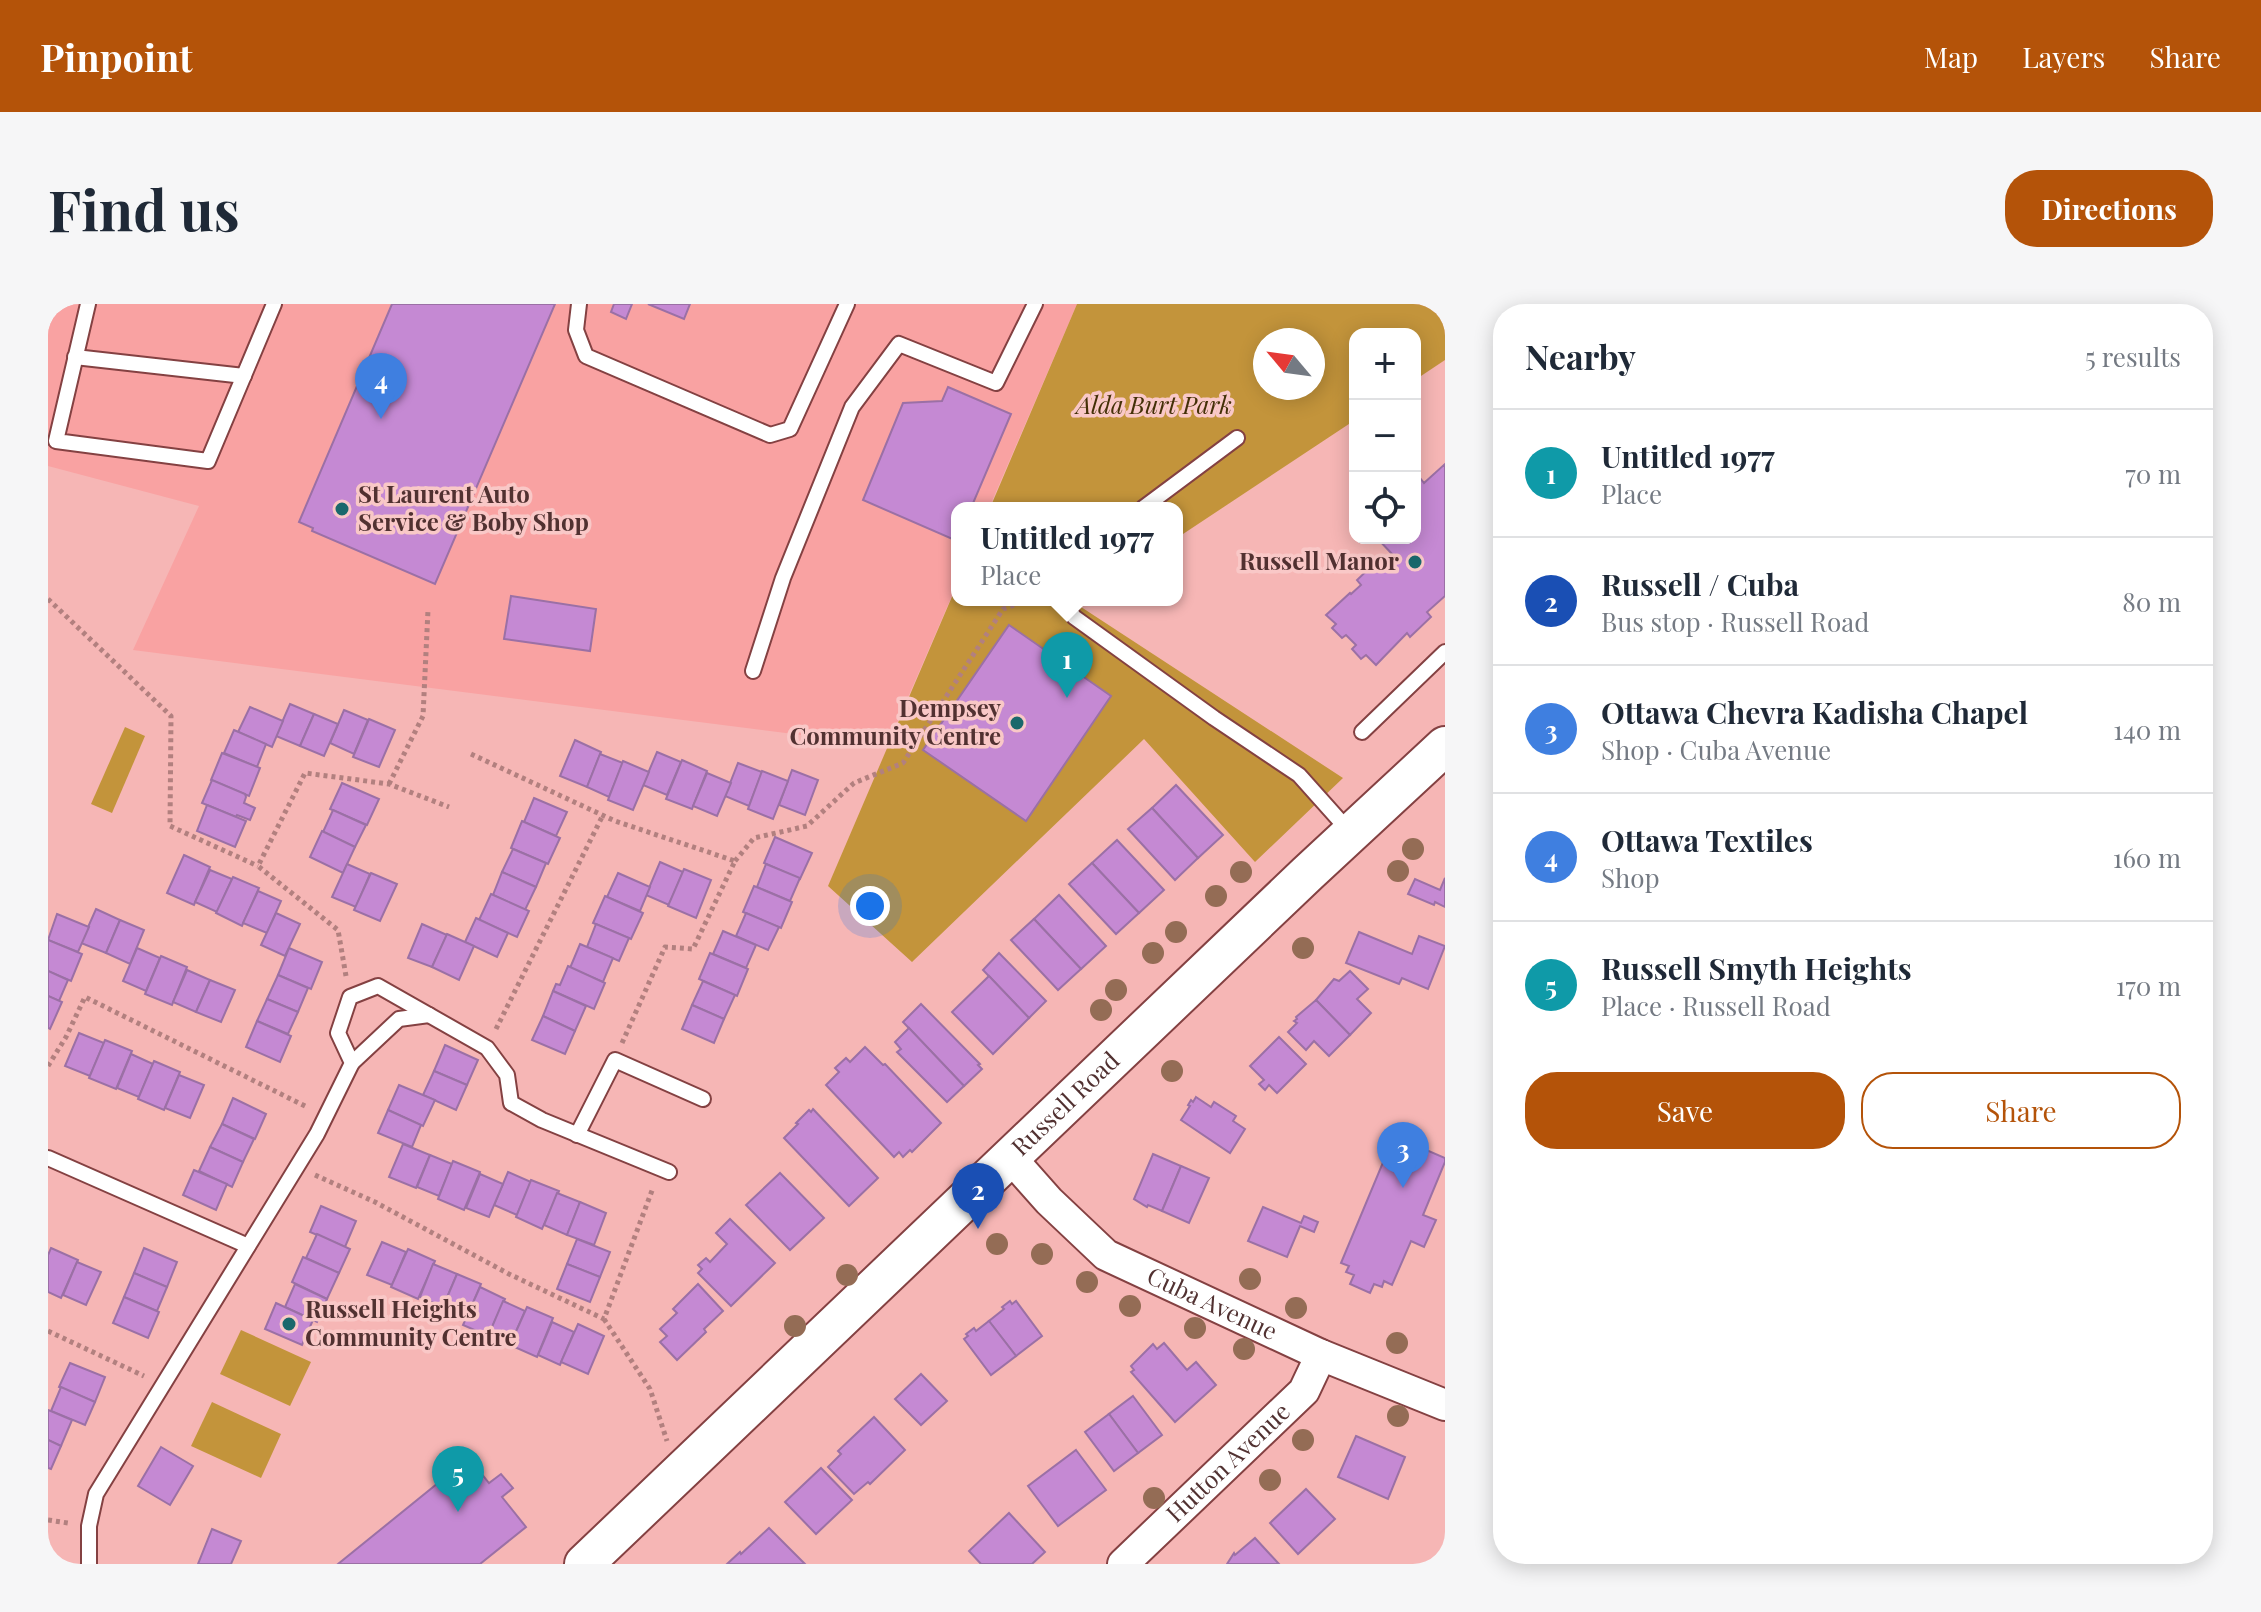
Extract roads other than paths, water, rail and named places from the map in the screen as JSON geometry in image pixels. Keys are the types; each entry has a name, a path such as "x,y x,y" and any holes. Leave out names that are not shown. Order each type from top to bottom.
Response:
{"street":[{"name":"Russell Road","path":"584,1564 1445,746"},
{"name":"Cuba Avenue","path":"1010,1157 1049,1201 1106,1255 1321,1355 1445,1405"},
{"name":"Hutton Avenue","path":"1123,1564 1304,1391 1321,1355"}],"lane":[{"path":"88,304 56,441 208,461 274,304"},
{"path":"579,304 576,330 586,356 770,435 790,429 847,304"},
{"path":"753,671 783,578 852,407 899,344 996,383 1035,304"},
{"path":"75,357 244,376"},
{"path":"1151,502 1237,438"},
{"path":"1068,606 1074,617 1299,775 1351,835"},
{"path":"1362,732 1445,652"},
{"path":"352,1063 338,1033 350,997 378,986 487,1048 507,1075 511,1103 542,1120 664,1170"},
{"path":"89,1564 89,1526 96,1494 297,1166 352,1063 399,1019 429,1015"},
{"path":"577,1135 615,1060 703,1099"},
{"path":"48,1158 248,1246"}],"place":[{"name":"Ottawa Textiles","path":"381,419"},
{"name":"St Laurent Auto Service & Boby Shop","path":"342,509"},
{"name":"Russell Manor","path":"1415,562"},
{"name":"Untitled 1977","path":"1067,698"},
{"name":"Dempsey Community Centre","path":"1017,723"},
{"name":"Ottawa Chevra Kadisha Chapel","path":"1403,1188"},
{"name":"Russell / Cuba","path":"978,1229"},
{"name":"Russell Heights Community Centre","path":"289,1324"},
{"name":"Russell Smyth Heights","path":"458,1512"}],"park label":[{"name":"Alda Burt Park","path":"1154,406"}]}
